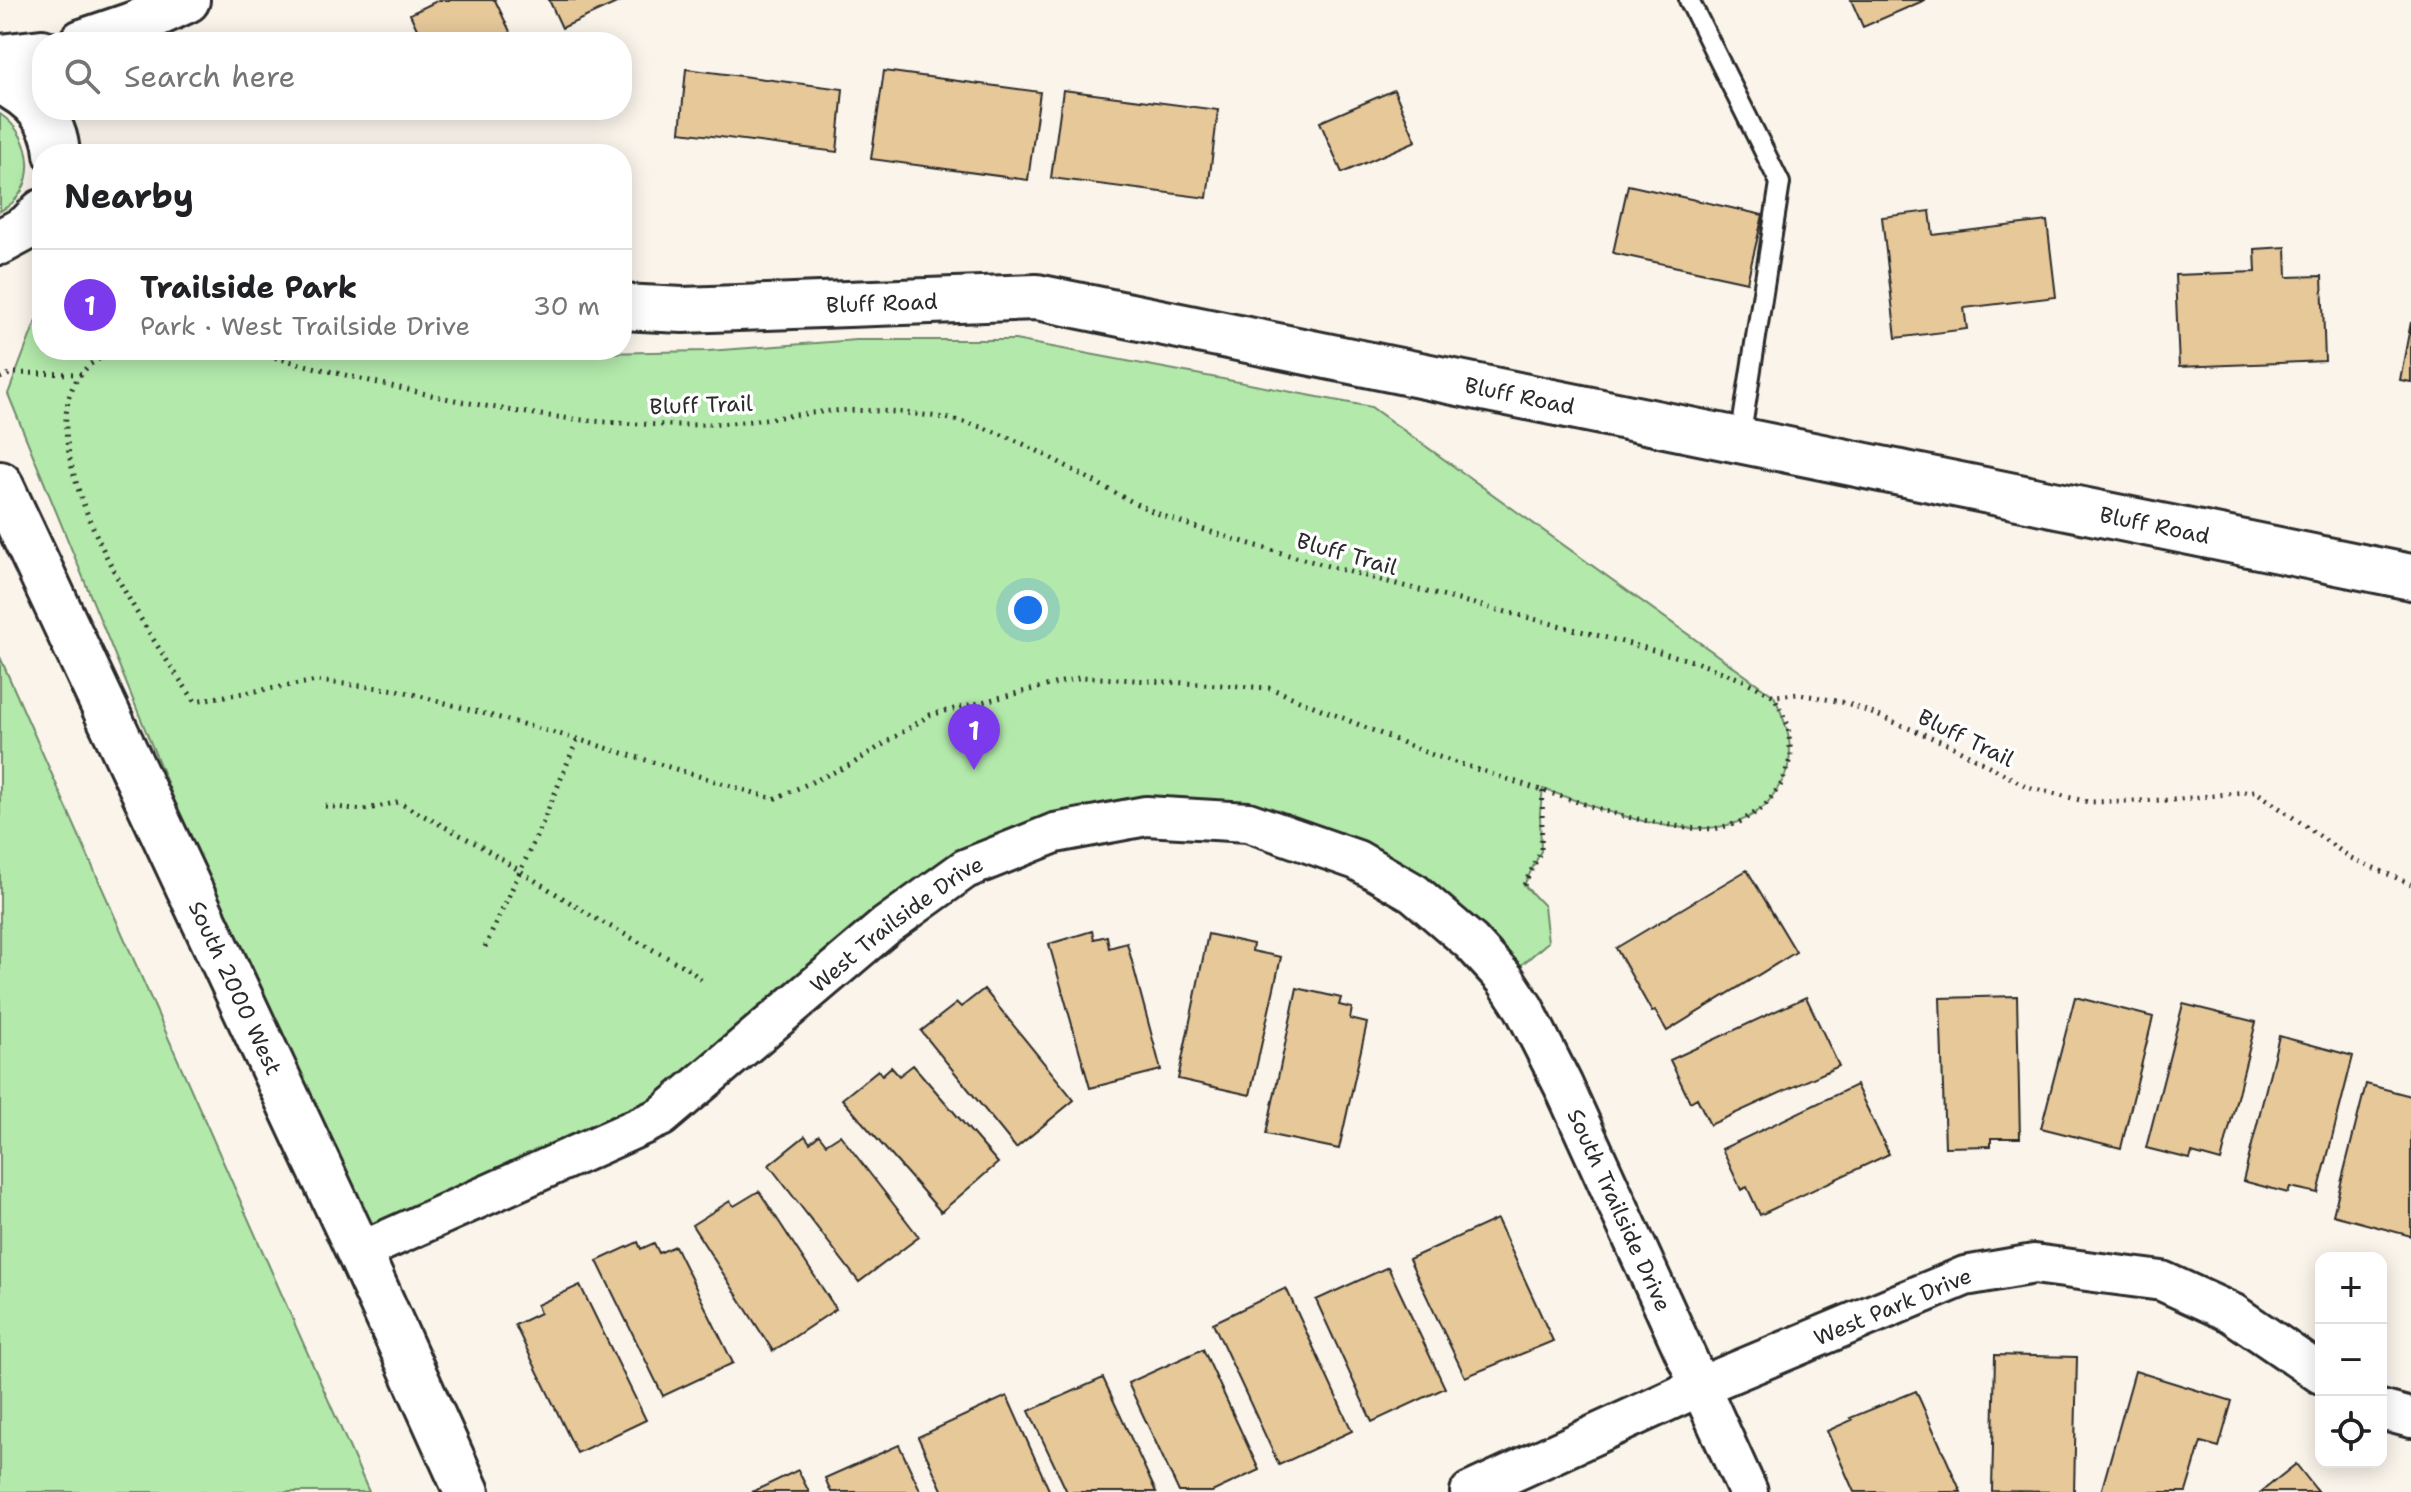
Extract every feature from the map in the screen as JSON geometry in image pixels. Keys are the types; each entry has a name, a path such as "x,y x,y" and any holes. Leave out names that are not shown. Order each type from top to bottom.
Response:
{"main road":[{"path":"125,32 187,0"},
{"path":"0,57 32,53"},
{"path":"0,81 32,102"},
{"path":"46,120 57,138"},
{"name":"Bluff Road","path":"632,307 683,310 1037,297 2411,577"},
{"name":"South 2000 West","path":"0,484 359,1252 467,1492"}],"street":[{"name":"West Trailside Drive","path":"359,1252 661,1117 886,926 965,869 1055,833 1146,816 1248,822 1357,860 1414,893 1471,942"},
{"name":"South Trailside Drive","path":"1471,942 1505,979 1524,1008 1563,1085 1748,1492"},
{"name":"West Park Drive","path":"1470,1492 1701,1386 1965,1276 2034,1264 2162,1281 2232,1313 2315,1370"},
{"path":"2387,1412 2411,1418"}],"lane":[{"path":"1689,0 1780,183 1740,440"}],"path":[{"path":"97,360 81,374 69,394 66,408 69,447 85,509 120,586 195,701 317,681 398,690 577,739 774,799 852,764 930,715 1082,677 1270,688 1430,754 1621,816 1686,828 1714,829 1738,823 1763,808 1782,783 1791,756 1788,725 1774,696"},
{"name":"Bluff Trail","path":"285,360 420,393 530,413 622,423 713,424 870,410 941,417 1001,433 1132,503 1183,523 1378,580 1696,662 1774,696 1799,694 1847,703 1950,745 2028,787 2088,802 2172,800 2255,791 2351,858 2411,884"},
{"path":"0,378 12,373 81,374"},
{"path":"485,947 577,739"},
{"path":"1524,885 1541,851 1543,789"},
{"path":"325,806 364,810 398,802 477,844 593,917 690,970 701,980"}],"green space":[{"path":"0,114 20,136 28,164 22,191 0,211"},
{"path":"32,331 32,360 632,360 632,352 708,351 856,340 1015,340 1371,407 1774,696 1787,731 1788,766 1784,778 1764,806 1739,821 1713,828 1654,824 1543,789 1541,851 1524,885 1544,906 1548,942 1505,979 1357,860 1146,816 965,869 714,1074 359,1252 8,394"},
{"path":"0,657 369,1492 0,1492"}],"building":[{"path":"439,0 495,0 510,32 418,32 410,14"},
{"path":"549,0 623,0 562,28"},
{"path":"1851,0 1925,0 1863,27"},
{"path":"686,69 843,89 837,152 680,132"},
{"path":"884,71 1040,92 1028,180 871,159"},
{"path":"1063,90 1218,110 1207,198 1051,178"},
{"path":"1394,90 1416,141 1342,173 1320,122"},
{"path":"1628,185 1763,215 1747,282 1613,253"},
{"path":"1930,211 1933,235 2047,221 2056,297 1964,308 1967,329 1896,338 1882,217"},
{"path":"2286,247 2287,277 2322,276 2325,361 2179,367 2175,275 2256,272 2255,249"},
{"path":"2411,322 2411,382 2400,380"},
{"path":"1747,870 1796,952 1667,1031 1655,1011 1652,1012 1616,948"},
{"path":"1092,931 1094,939 1107,936 1109,948 1127,943 1161,1070 1090,1088 1049,944"},
{"path":"1208,934 1253,944 1252,951 1281,957 1250,1095 1178,1079"},
{"path":"1297,988 1341,998 1339,1005 1352,1008 1350,1019 1367,1023 1339,1149 1266,1134"},
{"path":"984,989 1074,1100 1016,1148 921,1031 957,1003 961,1007"},
{"path":"2017,996 2020,1138 1991,1138 1991,1146 1945,1147 1940,998"},
{"path":"1806,997 1839,1066 1710,1125 1697,1098 1690,1102 1670,1060"},
{"path":"2075,997 2153,1017 2121,1148 2041,1128"},
{"path":"2183,1004 2256,1022 2221,1161 2192,1153 2190,1159 2146,1148"},
{"path":"2279,1036 2353,1056 2318,1193 2290,1187 2288,1193 2243,1181"},
{"path":"913,1065 998,1163 941,1212 842,1099 878,1070 882,1075 891,1067 899,1076"},
{"path":"2366,1084 2411,1096 2411,1236 2333,1215"},
{"path":"1856,1085 1889,1154 1760,1215 1747,1187 1741,1190 1722,1149"},
{"path":"819,1135 826,1144 840,1135 919,1237 859,1282 769,1165 805,1136 810,1143"},
{"path":"759,1191 836,1309 773,1351 692,1225 730,1201 734,1206"},
{"path":"1497,1219 1553,1341 1465,1377 1409,1259"},
{"path":"638,1242 641,1249 654,1243 659,1253 675,1246 733,1363 663,1396 597,1261"},
{"path":"1388,1267 1445,1388 1372,1422 1316,1300"},
{"path":"580,1285 646,1420 577,1453 515,1325 540,1313 537,1305"},
{"path":"1286,1288 1352,1431 1279,1465 1213,1323"},
{"path":"1203,1349 1259,1470 1212,1492 1179,1492 1128,1383"},
{"path":"1995,1355 2077,1357 2074,1492 1992,1491"},
{"path":"2135,1371 2232,1401 2219,1447 2201,1442 2186,1492 2101,1492"},
{"path":"1103,1378 1156,1492 1067,1492 1029,1411"},
{"path":"1916,1391 1961,1492 1854,1492 1827,1431 1852,1420 1850,1418"},
{"path":"1007,1396 1050,1492 943,1492 918,1437"},
{"path":"899,1445 921,1492 831,1492 825,1478"},
{"path":"2296,1464 2318,1492 2261,1492"},
{"path":"798,1470 809,1492 752,1492"}],"place":[{"name":"Trailside Park","path":"974,770"}]}
